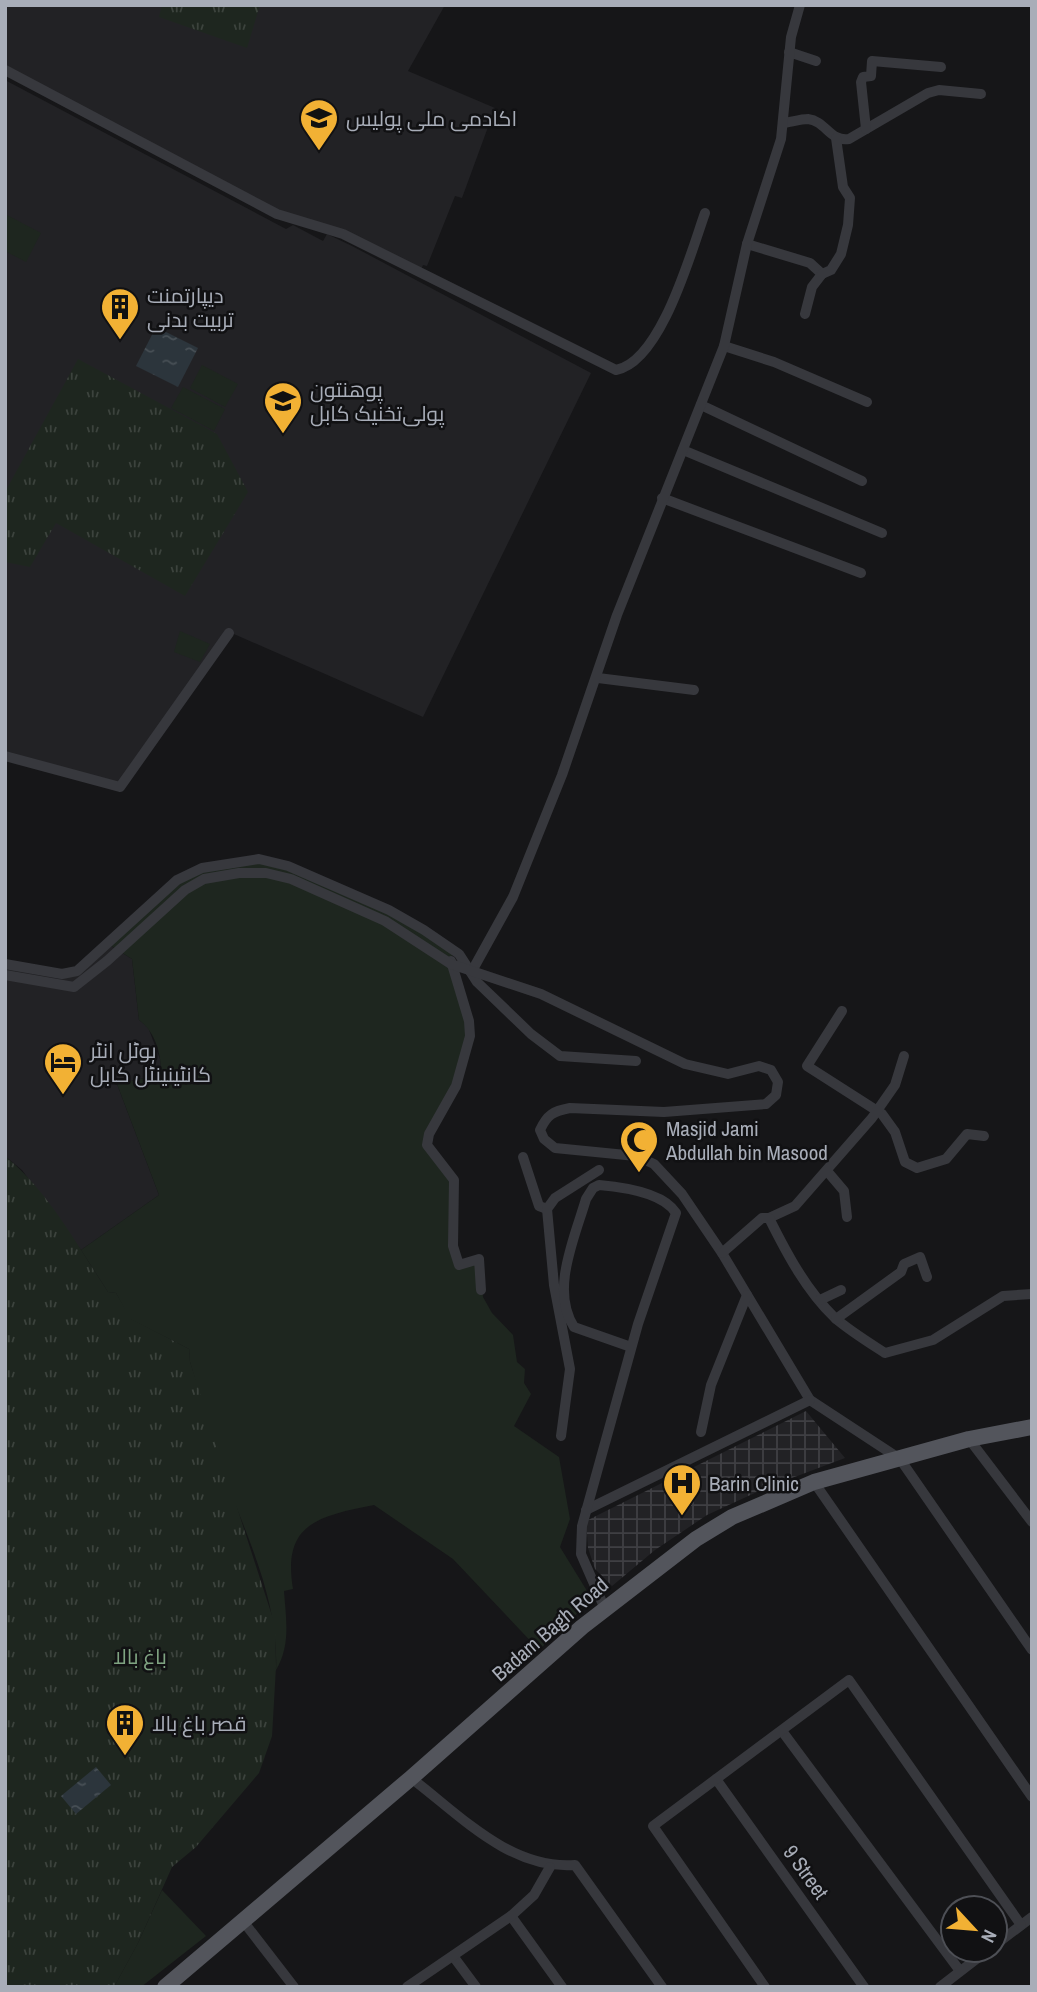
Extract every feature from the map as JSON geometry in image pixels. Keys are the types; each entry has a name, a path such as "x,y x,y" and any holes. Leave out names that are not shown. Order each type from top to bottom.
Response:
{"main road":[{"name":"Badam Bagh Road","path":"165,1987 605,1609 696,1538 732,1517 814,1482 969,1439 1032,1427"}],"street":[{"path":"472,971 513,897 598,678 617,615 723,346 736,304 747,244 784,123 789,52 800,5"},
{"path":"789,52 817,61"},
{"path":"866,129 861,82 863,77 871,76 872,61 941,68"},
{"path":"5,70 277,214 343,234 616,370 628,368 637,360 661,323 705,213"},
{"path":"784,123 806,119 817,122 836,138 849,139 928,93 939,90 981,94"},
{"path":"805,314 812,287 822,274 831,270 841,254 849,225 850,198 843,187 836,138"},
{"path":"747,244 810,263 822,274"},
{"path":"723,346 774,362 867,402"},
{"path":"701,405 862,481"},
{"path":"683,450 882,533"},
{"path":"662,498 861,573"},
{"path":"5,756 120,788 229,633"},
{"path":"598,678 694,690"},
{"path":"5,964 62,974 77,971 177,880 202,867 258,859 288,866 389,910 452,949 472,971 477,982 523,1027 561,1056 636,1061"},
{"path":"5,975 74,987 186,890 204,879 266,873 291,879 385,921 451,964 578,1010 685,1064 728,1073 759,1066 771,1070 778,1082 776,1095 766,1104 664,1112 570,1108 556,1110 545,1118 540,1130 544,1139 555,1148 636,1156 654,1164 682,1194 722,1253 810,1400 900,1459 1032,1650"},
{"path":"452,949 451,964 469,1021 470,1036 456,1086 429,1134 427,1145 454,1180 453,1246 459,1265 479,1259 481,1290"},
{"path":"99,952 107,961"},
{"path":"842,1011 807,1066 876,1111 895,1132 905,1162 917,1168 946,1159 967,1134 984,1136"},
{"path":"722,1253 762,1217 769,1218 795,1206 827,1171 895,1085 904,1056"},
{"path":"523,1157 539,1206 547,1209"},
{"path":"561,1436 570,1369 554,1285 547,1209 555,1198 600,1170"},
{"path":"827,1171 844,1191 847,1216"},
{"path":"605,1609 581,1554 586,1510 631,1347 676,1213 669,1205 647,1195 599,1185 593,1188 586,1199 565,1275 564,1301 574,1327 631,1347"},
{"path":"769,1218 791,1262 836,1319 884,1353 933,1340 1003,1296 1032,1294"},
{"path":"836,1319 901,1272 907,1262 920,1257 927,1277"},
{"path":"820,1300 841,1290"},
{"path":"701,1432 711,1385 747,1295"},
{"path":"586,1510 810,1400"},
{"path":"969,1439 1032,1522"},
{"path":"814,1482 1032,1797"},
{"path":"765,1987 653,1826 849,1680 1021,1925"},
{"path":"782,1731 960,1971"},
{"path":"411,1778 507,1851 550,1867 575,1865 662,1987"},
{"name":"9 Street","path":"716,1779 864,1987"},
{"path":"407,1987 511,1916 534,1895 550,1867"},
{"path":"511,1916 562,1987"},
{"path":"1009,1934 1032,1917"},
{"path":"243,1921 294,1987"},
{"path":"453,1956 476,1987"},
{"path":"940,1987 969,1964"}],"shaded area":[{"name":"اکادمی ملی پولیس","path":"5,5 445,5 408,71 495,108 462,198 455,196 427,266 423,265 420,272 343,234 289,219 5,70"},
{"name":"پوهنتون پولی‌تخنیک کابل","path":"5,80 286,229 293,225 323,241 327,234 591,373 423,717 227,631 122,784 5,753"},
{"name":"ہوٹل انٹر کانٹینینٹل کابل","path":"108,944 132,959 139,1020 148,1027 160,1059 161,1068 154,1076 117,1084 159,1195 81,1250 22,1170 5,1156 5,964 77,971"},
{"path":"806,1411 845,1458 768,1487 707,1515 655,1550 612,1586 595,1569 588,1548 586,1521"}],"green space":[{"path":"162,5 260,5 247,48 159,17"},
{"path":"5,214 41,233 26,262 5,251"},
{"path":"78,359 217,434 248,492 185,596 56,523 30,567 5,562 5,492"},
{"path":"202,365 238,384 225,407 190,388"},
{"path":"183,387 225,409 214,431 171,408"},
{"path":"180,631 210,644 200,662 174,652"},
{"path":"259,859 389,910 452,949 454,968 468,1013 469,1038 455,1083 427,1140 454,1180 459,1265 479,1259 483,1297 492,1313 513,1335 517,1362 525,1369 524,1383 531,1394 514,1426 559,1457 570,1519 560,1547 592,1599 539,1650 453,1559 374,1505 321,1519 299,1536 293,1550 291,1567 293,1589 284,1591 286,1641 276,1670 276,1644 267,1593 222,1470 190,1362 189,1349 130,1319 116,1293 108,1292 81,1250 159,1195 117,1084 154,1076 161,1068 159,1054 152,1035 139,1020 132,959 108,944 177,880 202,868"},
{"name":"باغ بالا","path":"5,1156 49,1202 108,1292 116,1293 131,1319 189,1349 190,1362 275,1625 276,1666 272,1736 259,1773 196,1847 172,1867 138,1943 114,1987 5,1987"},
{"path":"162,1890 206,1936 141,1987 114,1987 138,1943"}],"water":[{"path":"156,327 198,348 178,387 136,366"},
{"path":"96,1767 111,1785 76,1814 61,1796"}],"place":[{"name":"اکادمی ملی پولیس","path":"319,152"},
{"name":"دیپارتمنت تربیت بدنی","path":"120,341"},
{"name":"پوهنتون پولی‌تخنیک کابل","path":"283,435"},
{"name":"ہوٹل انٹر کانٹینینٹل کابل","path":"63,1096"},
{"name":"Masjid Jami Abdullah bin Masood","path":"639,1174"},
{"name":"Barin Clinic","path":"682,1517"},
{"name":"قصر باغ بالا","path":"125,1757"}]}
